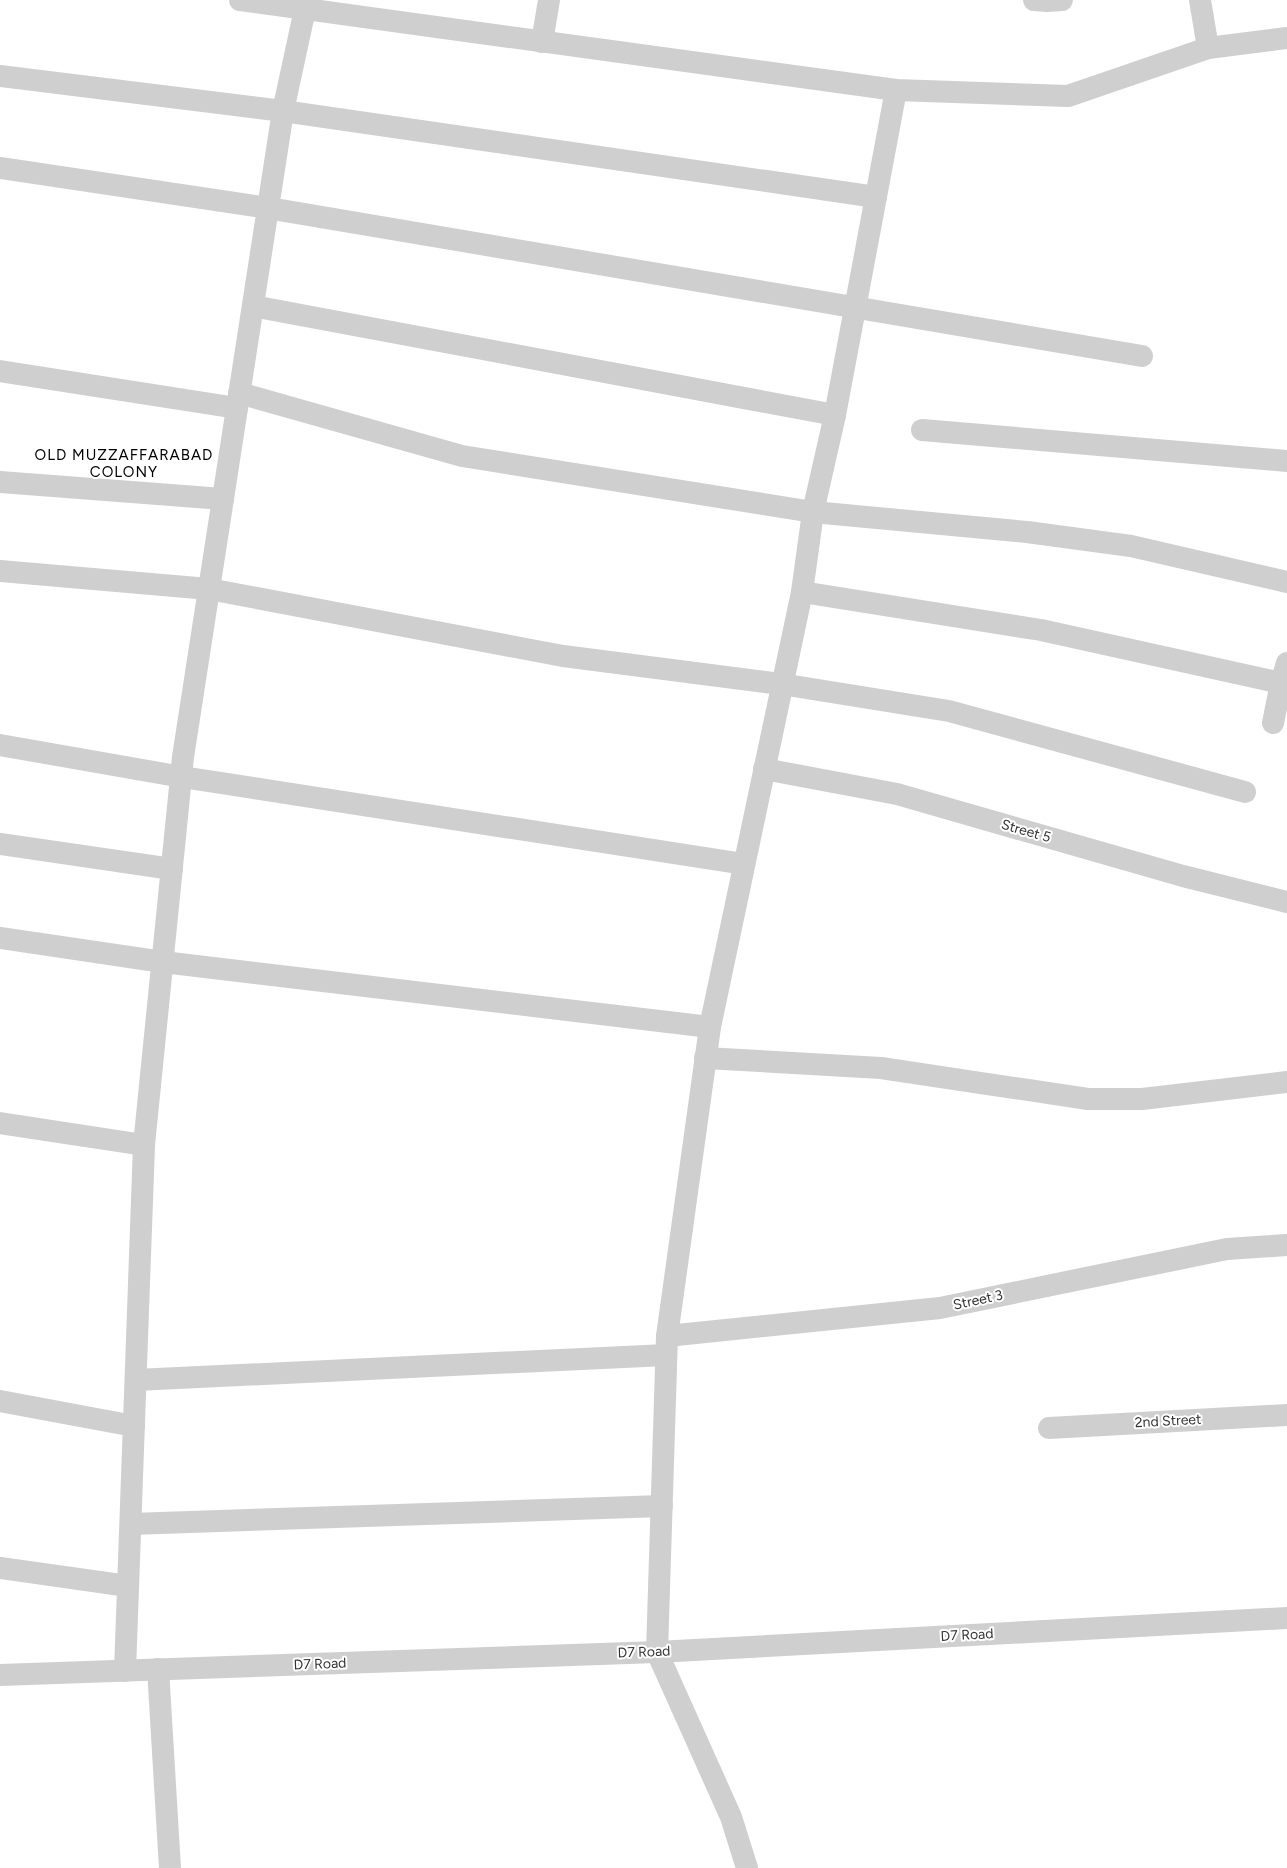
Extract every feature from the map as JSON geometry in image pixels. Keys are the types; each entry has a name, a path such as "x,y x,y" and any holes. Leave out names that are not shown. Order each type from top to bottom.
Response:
{"street":[{"path":"240,0 306,5 542,42 896,90 1068,96 1208,48 1287,38"},
{"path":"542,42 549,0"},
{"path":"1034,0 1062,0"},
{"path":"1200,0 1208,48"},
{"path":"125,1671 144,1145 172,869 182,777 238,400 283,111 306,5"},
{"path":"0,76 283,111 876,197"},
{"path":"747,1868 731,1817 657,1652 667,1345 710,1027 781,684 802,592 813,512 834,415 896,90"},
{"path":"0,168 268,208 1142,356"},
{"path":"253,306 834,415"},
{"path":"0,371 238,400 462,456 813,512 1027,532 1131,546 1287,582"},
{"path":"922,430 1287,461"},
{"path":"0,482 223,499"},
{"path":"0,570 209,589 563,656 781,684 949,711 1245,792"},
{"path":"802,592 1041,630 1284,673 1273,723"},
{"path":"0,745 182,777 744,864"},
{"name":"Street 5","path":"764,769 897,794 1183,876 1287,902"},
{"path":"0,844 172,869"},
{"path":"0,938 163,962 710,1027"},
{"path":"705,1058 881,1068 1088,1099 1142,1099 1287,1082"},
{"path":"0,1123 144,1145"},
{"name":"Street 3","path":"136,1380 667,1345 940,1308 1227,1249 1287,1246"},
{"path":"0,1401 134,1426"},
{"name":"2nd Street","path":"1049,1428 1287,1415"},
{"path":"131,1524 662,1506"},
{"path":"0,1568 128,1586"},
{"name":"D7 Road","path":"0,1675 657,1652 1287,1618"},
{"path":"158,1669 170,1868"}],"district":[{"name":"OLD MUZZAFFARABAD COLONY","path":"124,464"}]}
